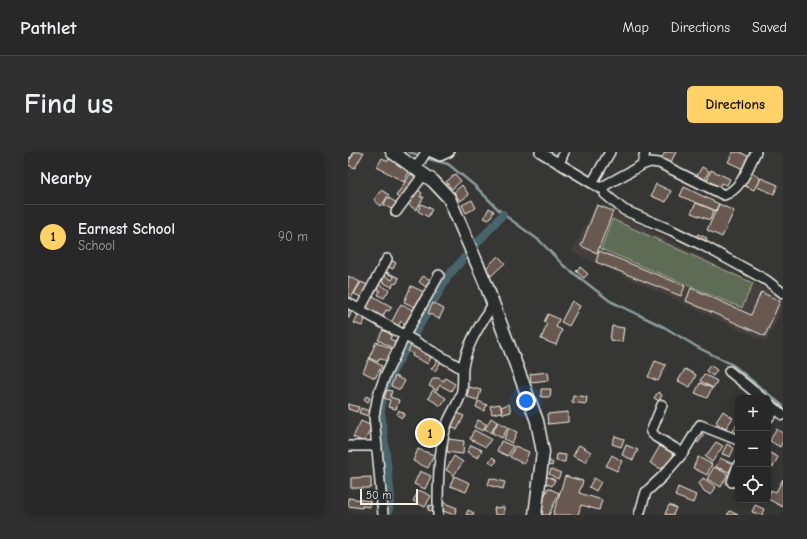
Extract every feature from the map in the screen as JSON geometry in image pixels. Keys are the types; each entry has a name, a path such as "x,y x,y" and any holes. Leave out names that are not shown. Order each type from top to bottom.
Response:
{"main road":[{"path":"392,152 433,181 449,198 493,304 537,421 542,452 535,515"}],"street":[{"path":"396,212 420,171 426,152"},
{"path":"431,152 440,156 449,152"},
{"path":"540,152 600,188 650,162 659,163 724,195 731,192 740,184 756,152"},
{"path":"559,164 564,152"},
{"path":"592,183 610,152"},
{"path":"642,165 645,152"},
{"path":"605,194 624,210 671,230 728,258 766,280 783,293"},
{"path":"360,309 387,259"},
{"path":"383,515 374,416 378,395 385,376 410,338 439,275"},
{"path":"348,303 463,369"},
{"path":"438,515 438,479 445,431 449,417 461,395 463,369 470,341 493,304"},
{"path":"729,371 758,395"},
{"path":"662,405 651,432 683,453"},
{"path":"771,405 779,412"},
{"path":"639,515 646,492 662,477 683,453 700,425 735,439"},
{"path":"348,446 377,446"},
{"path":"732,482 737,467"}],"shaded area":[{"path":"596,203 783,298 783,303 776,322 766,342 572,252"},
{"path":"420,424 443,428 440,442 418,438"}],"green space":[{"path":"612,219 753,283 742,308 601,249"}],"building":[{"path":"353,152 364,152 355,168 348,165"},
{"path":"665,152 676,152 670,164 661,160"},
{"path":"733,152 740,152 749,157 743,169 728,162"},
{"path":"382,158 388,161 389,159 410,169 404,182 377,167"},
{"path":"702,167 709,171 704,181 696,177"},
{"path":"711,170 730,179 727,185 721,183 719,188 706,183"},
{"path":"750,172 760,178 754,190 743,185"},
{"path":"411,173 418,177 403,201 396,196"},
{"path":"455,174 461,181 452,189 446,182"},
{"path":"761,178 778,185 774,194 757,187"},
{"path":"656,184 671,191 666,202 651,196"},
{"path":"462,185 469,195 460,201 454,192"},
{"path":"684,187 719,204 716,211 680,196"},
{"path":"415,188 422,193 420,197 424,197 416,210 405,202"},
{"path":"381,190 389,195 381,206 374,200"},
{"path":"387,197 397,203 393,210 384,205"},
{"path":"472,200 476,208 466,213 462,205"},
{"path":"696,203 714,210 710,220 691,213"},
{"path":"421,204 432,209 428,217 418,211"},
{"path":"719,204 734,211 722,237 707,230"},
{"path":"597,205 613,211 597,253 581,246"},
{"path":"489,208 494,211 489,220 484,218"},
{"path":"698,234 707,238 705,242 696,238"},
{"path":"599,251 685,286 681,296 596,262"},
{"path":"498,256 505,263 491,276 485,269"},
{"path":"391,260 396,263 393,269 387,266"},
{"path":"580,267 588,274 584,278 576,271"},
{"path":"387,272 399,278 397,283 393,284 392,287 382,282 385,276 392,280 394,277 386,273"},
{"path":"348,276 360,282 350,300 348,299"},
{"path":"423,276 431,280 426,287 419,282"},
{"path":"361,282 370,286 363,298 354,294"},
{"path":"379,284 389,290 384,298 378,295 380,291 376,288"},
{"path":"411,286 424,292 417,308 404,302"},
{"path":"691,288 751,315 761,292 780,301 765,336 686,301"},
{"path":"371,295 392,307 389,311 386,310 382,318 364,309"},
{"path":"572,301 580,306 569,326 561,322"},
{"path":"433,303 444,309 439,319 428,313"},
{"path":"401,304 413,310 406,324 401,321 398,327 391,323"},
{"path":"348,309 352,311 349,318 348,318"},
{"path":"548,314 559,319 556,327 562,330 556,345 541,339 547,324 544,322"},
{"path":"358,315 366,318 362,326 354,323"},
{"path":"612,326 624,328 622,342 610,340"},
{"path":"383,330 392,335 390,339 396,342 393,348 378,340"},
{"path":"376,342 392,349 387,361 379,358 378,362 369,358"},
{"path":"412,344 432,354 428,364 412,356 413,354 408,351"},
{"path":"369,359 382,366 375,378 363,372"},
{"path":"438,360 441,362 435,371 431,369"},
{"path":"655,361 666,365 658,381 648,377"},
{"path":"710,365 717,370 713,376 706,371"},
{"path":"685,369 696,375 690,387 678,381"},
{"path":"548,372 549,380 531,382 530,374"},
{"path":"704,374 717,381 713,388 700,381"},
{"path":"395,376 405,381 400,390 391,386"},
{"path":"433,378 438,378 444,381 445,378 455,384 451,391 440,385 437,390 429,386"},
{"path":"700,383 712,388 707,398 695,393"},
{"path":"469,387 481,390 478,400 467,397"},
{"path":"541,389 551,389 550,397 541,397"},
{"path":"387,390 392,391 390,397 399,400 396,409 388,407 390,400 384,398"},
{"path":"433,390 446,398 441,406 428,398"},
{"path":"658,392 662,395 659,401 654,398"},
{"path":"573,395 587,397 586,404 572,402"},
{"path":"366,396 370,398 368,402 364,400"},
{"path":"478,401 487,405 484,411 476,407"},
{"path":"348,404 359,407 357,412 348,409"},
{"path":"500,404 502,412 492,414 490,406"},
{"path":"509,404 511,412 503,414 501,407"},
{"path":"361,408 372,412 371,417 359,413"},
{"path":"399,410 405,414 402,418 397,415"},
{"path":"723,411 733,418 725,429 716,422"},
{"path":"568,412 568,422 548,424 547,414"},
{"path":"457,413 464,416 457,430 450,426"},
{"path":"491,418 497,422 491,433 485,429"},
{"path":"478,420 486,424 483,431 474,427"},
{"path":"361,421 372,426 364,442 353,437"},
{"path":"498,422 508,427 502,438 492,433"},
{"path":"423,426 442,430 439,441 421,437"},
{"path":"509,428 517,432 512,443 504,439"},
{"path":"776,429 783,433 783,441 780,447 771,442"},
{"path":"474,430 491,439 486,447 470,439"},
{"path":"699,432 704,435 698,443 694,440"},
{"path":"615,436 624,439 621,447 612,444"},
{"path":"448,439 464,441 463,454 447,452"},
{"path":"501,441 513,446 508,456 497,451"},
{"path":"716,442 723,446 712,462 705,457"},
{"path":"661,444 675,452 665,471 650,463"},
{"path":"727,444 734,448 730,457 722,454"},
{"path":"471,445 482,450 478,458 467,452"},
{"path":"579,445 591,452 586,462 573,456"},
{"path":"626,445 638,450 633,460 622,455"},
{"path":"515,446 529,452 524,464 510,457"},
{"path":"418,449 434,455 428,468 413,461"},
{"path":"557,454 566,455 565,462 556,461"},
{"path":"771,454 778,457 773,467 771,466"},
{"path":"612,455 622,461 617,471 606,466"},
{"path":"454,456 463,462 454,475 446,470"},
{"path":"493,457 497,461 493,465 489,461"},
{"path":"698,457 712,464 707,475 693,468"},
{"path":"720,458 733,464 729,472 716,467"},
{"path":"546,459 553,463 552,466 544,463"},
{"path":"714,467 728,474 721,487 707,479"},
{"path":"551,469 561,473 558,479 549,474"},
{"path":"420,471 431,476 425,489 414,484"},
{"path":"454,476 470,483 466,492 450,486"},
{"path":"546,476 555,480 552,486 543,482"},
{"path":"565,476 583,481 579,493 602,500 599,510 581,505 578,515 553,515"},
{"path":"371,477 371,488 351,488 351,478"},
{"path":"490,478 505,482 503,489 488,485"},
{"path":"594,478 601,482 596,491 589,487"},
{"path":"703,478 716,487 711,495 704,491 699,483"},
{"path":"783,479 783,507 771,501 771,490 776,492"},
{"path":"678,487 696,495 693,503 675,496"},
{"path":"548,488 559,493 549,515 536,515"},
{"path":"419,490 431,496 425,507 413,501"},
{"path":"348,498 370,501 370,507 362,506 362,508 348,506"},
{"path":"442,502 457,508 454,515 438,509"},
{"path":"429,505 436,507 435,512 428,510"},
{"path":"669,505 676,508 673,515 665,514"},
{"path":"755,505 764,509 762,515 752,512"},
{"path":"504,507 504,515 495,515 494,508"},
{"path":"468,510 474,513 473,515 466,515"},
{"path":"730,511 738,515 727,515"}],"waterway":[{"path":"409,152 416,154"},
{"path":"429,159 448,164 475,186 503,214 540,241 563,265 610,301 664,327 699,348 733,365 783,406"},
{"path":"388,515 391,497 381,411 383,394 392,373 449,275 503,214"}],"place":[{"name":"Earnest School","path":"430,433"}]}
